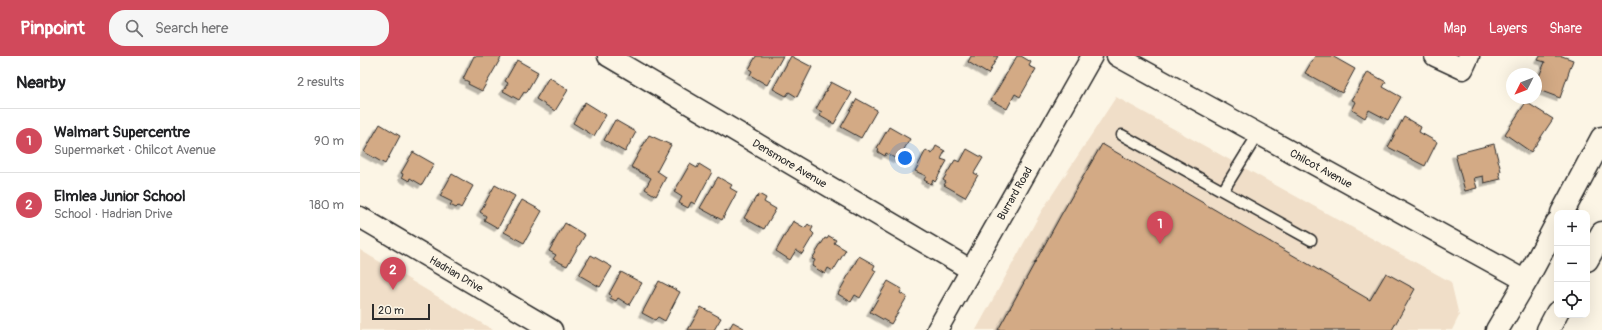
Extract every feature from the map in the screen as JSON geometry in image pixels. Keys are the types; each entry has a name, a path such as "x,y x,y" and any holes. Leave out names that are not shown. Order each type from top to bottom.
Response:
{"main road":[{"path":"1564,210 1602,138"},
{"path":"1497,330 1526,282 1554,229"},
{"path":"1590,255 1602,233"},
{"path":"1548,330 1554,318"}],"street":[{"name":"Densmore Avenue","path":"608,56 971,270"},
{"name":"Burrard Road","path":"937,330 1092,56"},
{"name":"Chilcot Avenue","path":"1117,56 1526,282"},
{"path":"1435,56 1463,69 1470,56"},
{"name":"Hadrian Drive","path":"360,217 552,330"}],"lane":[{"path":"1223,191 1258,134"},
{"path":"1122,135 1311,240"}],"shaded area":[{"path":"1116,97 1451,282 1459,316 1452,330 976,330 1041,212"},
{"path":"360,250 493,330 360,330"}],"building":[{"path":"474,56 502,56 482,91 468,84 469,82 463,79"},
{"path":"756,56 783,56 767,85 750,75 752,71 749,69"},
{"path":"791,56 812,67 797,97 789,92 786,96 773,89"},
{"path":"971,56 998,56 988,74 968,62"},
{"path":"1017,56 1021,56 1031,62 1029,66 1036,69 1020,97 1015,94 1007,109 991,100"},
{"path":"1315,56 1332,56 1355,69 1342,93 1305,73"},
{"path":"1540,56 1562,56 1573,60 1560,98 1542,91 1542,69 1545,62 1538,60"},
{"path":"517,60 538,72 526,93 524,92 519,100 503,91 508,83 505,81"},
{"path":"1368,72 1386,82 1383,87 1401,97 1388,120 1369,110 1365,118 1352,110 1356,102 1352,100"},
{"path":"549,77 568,90 555,111 536,99"},
{"path":"831,82 852,93 834,124 820,116 822,112 816,109"},
{"path":"857,99 877,110 861,138 841,127"},
{"path":"585,102 606,115 594,136 573,123"},
{"path":"1525,104 1529,104 1553,119 1531,152 1505,134"},
{"path":"1404,117 1421,127 1419,132 1437,142 1425,166 1388,147"},
{"path":"615,120 636,132 625,152 604,140"},
{"path":"380,124 400,136 385,164 364,152"},
{"path":"889,127 910,139 898,160 886,153 885,156 878,152 879,149 877,148"},
{"path":"649,135 671,145 657,171 666,177 656,196 645,189 651,178 631,167"},
{"path":"1102,144 1370,300 1386,273 1415,289 1392,330 998,330"},
{"path":"1494,144 1501,171 1499,172 1501,179 1484,183 1483,176 1474,178 1477,188 1465,191 1455,154"},
{"path":"936,146 945,151 941,159 947,161 935,182 933,180 931,184 924,180 926,176 915,171 926,150 932,154"},
{"path":"967,149 983,158 974,173 978,175 965,197 944,185 946,182 943,180 955,160 960,162"},
{"path":"413,152 434,164 422,185 410,178 409,181 402,177 403,174 401,173"},
{"path":"690,164 697,168 699,164 712,172 695,204 691,202 688,208 679,203 682,197 674,192"},
{"path":"452,174 473,186 461,208 458,206 456,208 450,205 452,202 440,196"},
{"path":"718,177 732,185 730,188 737,192 722,220 700,208"},
{"path":"495,185 515,196 498,228 484,220 486,216 480,212"},
{"path":"759,194 766,198 764,202 776,209 764,229 744,218"},
{"path":"522,200 542,211 524,243 504,232"},
{"path":"793,221 805,228 808,224 813,227 811,231 814,234 802,254 796,250 790,260 776,251"},
{"path":"565,223 585,235 567,266 553,259 556,255 549,251"},
{"path":"829,236 836,240 834,243 846,250 833,271 828,268 825,274 812,266 815,260 812,259 825,238 827,239"},
{"path":"591,255 612,267 600,287 579,275"},
{"path":"859,256 875,265 873,269 876,271 860,298 855,295 851,302 838,294"},
{"path":"621,272 642,283 629,305 618,298 616,301 610,298 611,295 609,294"},
{"path":"659,281 680,292 665,321 658,317 655,320 642,313"},
{"path":"888,281 902,289 900,293 907,297 891,324 870,312"},
{"path":"701,307 721,318 714,330 688,330"},
{"path":"733,322 744,328 743,330 724,330 726,327 729,329"}],"place":[{"name":"Walmart Supercentre","path":"1160,244"},
{"name":"Elmlea Junior School","path":"393,290"}]}
